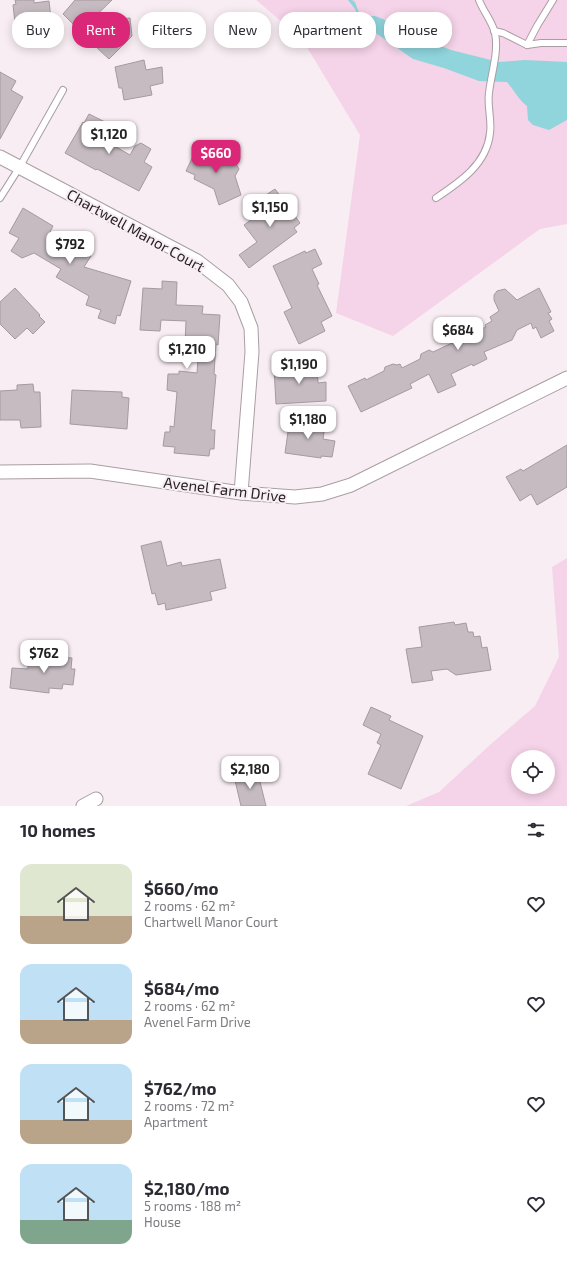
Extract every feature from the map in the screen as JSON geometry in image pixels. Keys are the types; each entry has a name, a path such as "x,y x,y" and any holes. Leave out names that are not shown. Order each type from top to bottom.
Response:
{"street":[{"name":"Chartwell Manor Court","path":"0,157 197,261 228,285 241,302 251,328 252,352 241,493"},
{"name":"Avenel Farm Drive","path":"0,472 90,471 241,493 295,497 322,494 351,485 567,378"},
{"path":"82,806 96,799"}],"lane":[{"path":"436,198 472,172 487,147 490,132 488,110 496,42 494,31 479,0"},
{"path":"527,45 553,0"},
{"path":"494,31 503,33 527,45 540,43 567,43"},
{"path":"0,198 19,168 63,90"}],"shaded area":[{"path":"256,0 567,0 567,224 540,229 393,336 336,313 360,135 307,48 376,48 376,12 279,12 279,20"},
{"path":"567,558 567,806 406,806 439,792 535,706 559,657 552,567"}],"water":[{"path":"348,0 355,2 359,12 356,12"},
{"path":"376,16 384,20 384,39 376,33"},
{"path":"397,48 446,48 499,62 525,60 567,62 567,120 549,130 533,125 528,120 527,106 507,82 479,81 444,68 413,59"}],"building":[{"path":"15,0 34,0 34,3 49,1 50,12 14,12 13,5 16,4"},
{"path":"75,0 112,0 100,12 72,12 72,23 64,15 64,13"},
{"path":"130,18 132,36 130,38"},
{"path":"97,48 120,48 109,59"},
{"path":"144,60 146,70 162,67 163,83 150,86 152,95 124,100 122,88 119,88 115,67"},
{"path":"0,72 16,81 11,90 23,97 0,139"},
{"path":"89,114 105,122 100,131 114,139 111,144 130,155 135,146 141,143 151,149 144,162 152,167 139,191 65,153"},
{"path":"197,148 213,156 224,152 232,157 239,169 235,176 241,195 219,205 214,189 194,179 195,175 186,171"},
{"path":"275,189 300,223 294,228 297,232 249,268 239,255 257,242 244,225 264,210 257,201"},
{"path":"23,208 53,226 50,232 91,256 84,267 131,281 120,316 117,315 115,324 98,318 101,310 86,305 89,296 56,277 61,269 34,253 22,258 11,251 19,238 9,233"},
{"path":"315,249 322,264 312,269 319,284 317,285 332,316 321,322 325,331 299,344 284,312 292,308 273,266 305,251 306,253"},
{"path":"162,281 177,282 176,305 203,306 202,314 220,315 218,345 216,344 214,374 216,375 211,430 215,430 214,449 210,449 209,456 174,453 175,447 163,446 165,432 170,432 170,426 174,427 177,392 167,390 168,374 179,374 179,371 197,373 199,344 185,344 186,321 161,320 160,331 140,330 143,288 162,289"},
{"path":"15,288 45,322 33,334 27,328 15,339 0,324 0,302"},
{"path":"539,288 551,312 548,313 552,319 549,321 554,331 541,338 536,327 533,329 531,323 517,330 512,340 484,352 487,359 451,374 456,385 438,393 429,374 410,384 412,388 361,412 348,386 365,378 366,380 384,371 385,367 393,364 400,364 402,368 420,359 421,354 429,350 433,352 486,327 485,325 492,321 490,317 499,311 494,300 494,295 497,291 505,289 517,300"},
{"path":"317,365 318,383 326,382 326,401 276,404 274,368"},
{"path":"33,384 34,392 40,392 41,427 21,428 20,420 0,420 0,391 17,390 17,385"},
{"path":"72,390 122,392 122,397 129,398 127,429 70,424"},
{"path":"290,418 325,424 323,439 335,441 332,457 321,456 321,458 285,453"},
{"path":"567,445 567,487 537,505 531,494 520,501 506,477 521,469 523,471"},
{"path":"161,541 167,566 181,562 182,566 220,559 226,588 210,592 212,600 166,610 165,603 158,605 155,593 152,594 141,546"},
{"path":"454,622 455,625 466,623 468,632 473,632 474,637 480,636 482,648 487,647 491,670 456,675 447,669 431,671 433,680 412,683 406,649 422,647 419,627"},
{"path":"37,654 72,658 71,669 75,669 73,685 63,684 62,689 49,688 49,693 10,688 12,668 28,669 28,662 36,662"},
{"path":"371,707 391,716 389,720 423,736 401,789 368,774 381,745 377,743 381,734 363,725"},
{"path":"257,770 266,806 241,806 234,776"}]}
